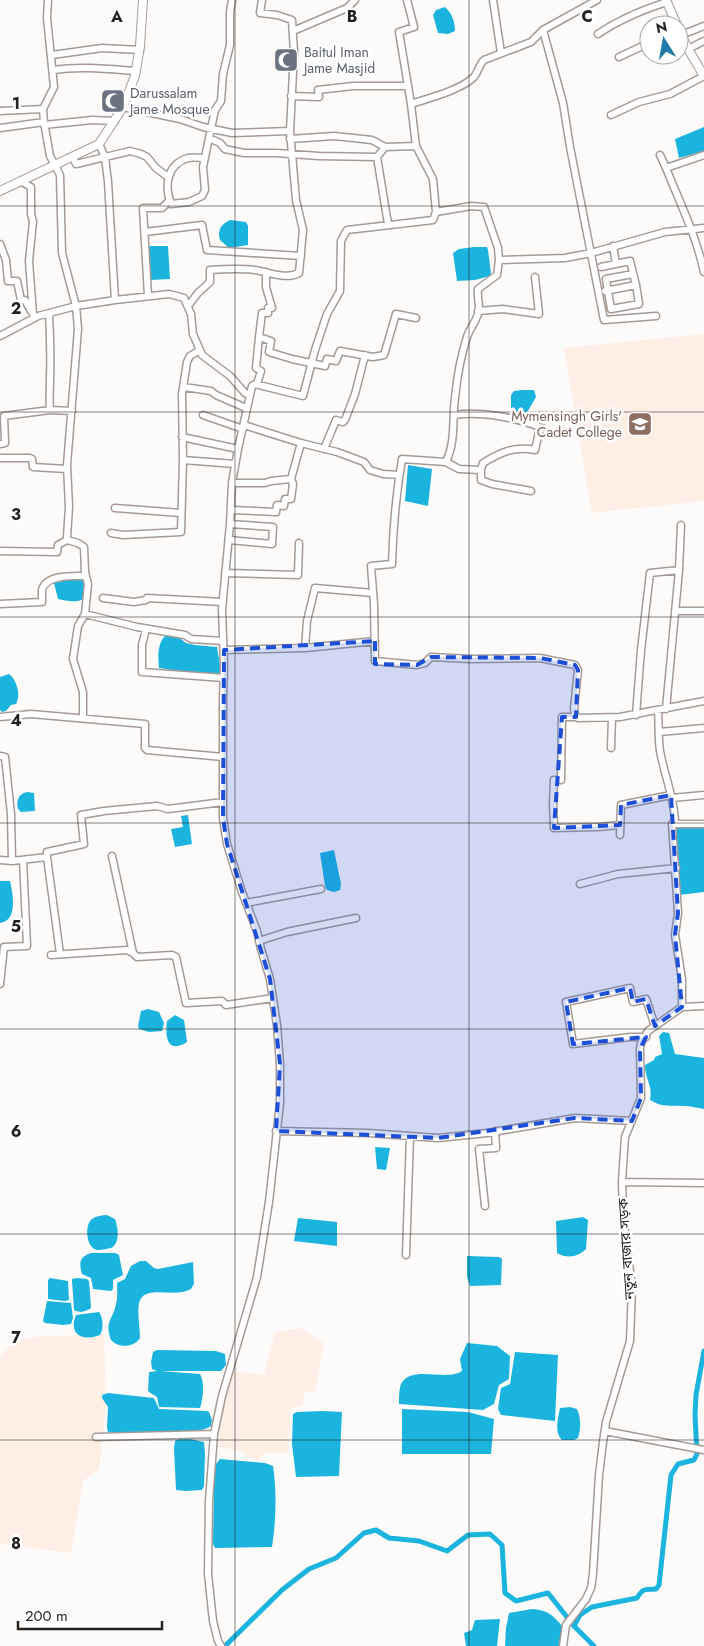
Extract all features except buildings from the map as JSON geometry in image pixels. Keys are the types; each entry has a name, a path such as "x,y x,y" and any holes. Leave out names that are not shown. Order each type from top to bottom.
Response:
{"main road":[{"path":"0,191 100,144 124,107 136,71 140,50 143,0"},
{"path":"667,1 673,15"},
{"path":"689,51 704,76"}],"street":[{"path":"48,0 47,18 54,86 43,109 44,124 50,156 60,175 62,253 76,306 78,329 67,469 68,540"},
{"path":"204,158 189,158 169,172 168,192 171,204 189,202 202,196 204,190 204,158 215,110 221,100 223,74 230,45 232,0"},
{"path":"188,306 210,282 210,270 236,269 286,275 299,273 304,230 296,200 290,139 294,52 292,20 277,14 260,13 262,0"},
{"path":"293,31 347,8 355,0"},
{"path":"220,1645 213,1621 208,1574 209,1501 214,1434 222,1396 257,1277 280,1103 280,1064 277,1026 270,979 257,931 227,844 223,818 223,602 232,483 252,386 257,384 303,396 327,314 340,290 341,241 347,230 432,220 436,212 434,179 416,146 399,32 414,27 407,0"},
{"path":"493,0 501,53"},
{"path":"411,104 458,86 474,76 484,60 531,42 543,30 597,0"},
{"path":"598,34 614,23 667,1"},
{"path":"689,30 704,26"},
{"path":"543,30 563,103 604,320 656,316"},
{"path":"689,48 704,41"},
{"path":"52,55 102,48 140,50"},
{"path":"619,57 639,48"},
{"path":"53,70 103,68 136,71"},
{"path":"611,115 639,102 670,94 704,76"},
{"path":"291,96 319,97 318,90 338,87 408,86"},
{"path":"124,107 173,117 210,129 232,133 290,131"},
{"path":"0,111 43,109"},
{"path":"0,128 92,120 115,121"},
{"path":"290,139 334,136 372,140 385,147 416,146"},
{"path":"209,138 220,143 225,149 244,153 377,157"},
{"path":"100,144 105,157 115,300"},
{"path":"385,147 377,157 388,224"},
{"path":"73,157 76,164 130,152 141,154 168,177"},
{"path":"660,155 692,229 704,272"},
{"path":"666,168 704,155"},
{"path":"22,182 30,187 33,221 28,261 34,316"},
{"path":"148,296 143,208 162,208 170,201"},
{"path":"436,212 471,206 484,206 498,248 499,260 497,275 478,289 478,311 464,350 455,398 454,432 451,452 446,462"},
{"path":"145,232 202,225 207,250 301,256"},
{"path":"499,260 565,258 591,253 665,232 704,228"},
{"path":"0,244 6,260 8,281 17,281 21,300 27,302 34,316"},
{"path":"613,246 616,264"},
{"path":"601,267 630,261 636,285 639,304 611,309 606,279 633,274"},
{"path":"257,384 261,371 256,368 262,313 268,313 268,308 272,308 266,287 266,272"},
{"path":"478,311 503,309 539,314 535,277"},
{"path":"598,292 636,285"},
{"path":"0,336 34,316 76,306 169,294 184,298 191,314 193,334 202,355 230,376 245,393 250,395"},
{"path":"49,313 48,398 50,410"},
{"path":"259,337 271,341 269,352 286,358 325,366 326,360 336,361 340,351 373,357 384,355 396,314 416,318"},
{"path":"111,533 124,535 180,533 183,460 182,394 187,362 190,356 200,350"},
{"path":"324,448 336,420 344,422 345,420 355,394 366,355"},
{"path":"184,386 211,391 246,408"},
{"path":"0,444 5,443 4,416 50,410 72,412"},
{"path":"203,415 324,448 364,462 370,470 383,474 399,475"},
{"path":"454,415 488,416 532,424 542,428 539,432 535,450 520,448 499,454 483,463 481,470 481,480 492,484 531,491"},
{"path":"182,437 238,449"},
{"path":"231,510 276,512 277,505 284,506 285,499 291,499 293,484 291,479 301,443"},
{"path":"0,458 31,458 33,467 67,469"},
{"path":"481,470 460,469 446,462 402,459 393,521 392,564 371,566 375,661 410,666 425,663 431,657 471,659 540,658 575,665 578,670 574,708 576,717"},
{"path":"183,460 235,464"},
{"path":"232,483 265,483 291,479"},
{"path":"115,508 181,513"},
{"path":"229,540 272,544 273,527 230,524"},
{"path":"666,709 670,650 676,611 681,525"},
{"path":"0,551 57,552 58,545 68,540 84,547 88,584 85,614 78,626 73,659 83,692 82,718"},
{"path":"225,573 298,575 299,543"},
{"path":"636,715 650,574 679,570"},
{"path":"0,604 42,602 42,589 46,582 57,578 86,576"},
{"path":"305,648 307,621 315,588 373,593"},
{"path":"103,598 134,602 146,600 147,598 223,602"},
{"path":"676,611 704,611"},
{"path":"85,614 146,629 185,635 191,639 224,641"},
{"path":"146,629 142,645 142,672 224,678"},
{"path":"224,650 305,648 375,641"},
{"path":"620,825 554,828 552,804 554,780 560,780 562,717 583,719 612,718 704,701"},
{"path":"658,711 660,751 675,821 672,824 678,913 675,935 682,979 682,1007 704,1006"},
{"path":"0,716 30,714 145,724 146,750 223,757"},
{"path":"611,748 612,718"},
{"path":"659,732 704,728"},
{"path":"0,756 5,757 11,814 12,861"},
{"path":"620,835 620,805 671,797 704,795"},
{"path":"60,954 47,852 84,844 81,815 148,806 168,809 223,802"},
{"path":"672,824 704,824"},
{"path":"112,856 133,953"},
{"path":"0,860 12,861 47,857"},
{"path":"0,984 4,947 27,946 23,860"},
{"path":"580,884 618,874 676,868"},
{"path":"246,903 321,889"},
{"path":"259,941 286,932 356,918"},
{"path":"51,955 127,950 137,957 172,955 176,957 186,1003 222,1001 226,1005 273,998"},
{"path":"646,1037 630,1037 573,1044 566,1002 630,988 633,1002 646,999 655,1026"},
{"name":"নতুন বাজার সড়ক","path":"563,1646 566,1625 586,1599 590,1588 593,1574 599,1475 605,1432 630,1341 632,1287 623,1216 622,1182 625,1136 641,1098 641,1043 648,1031 682,1007"},
{"path":"276,1131 368,1133 438,1138 495,1132 575,1118 632,1122"},
{"path":"485,1206 479,1149 496,1148 495,1132"},
{"path":"406,1255 410,1136"},
{"path":"622,1182 704,1183"},
{"path":"605,1432 704,1450"},
{"path":"96,1437 214,1434"}],"highlighted area":[{"path":"375,641 375,664 417,665 431,657 540,658 575,665 578,670 576,717 562,717 554,828 620,825 621,805 671,795 678,913 675,935 682,1007 655,1026 646,999 633,1002 630,988 566,1002 573,1044 646,1037 640,1049 641,1098 632,1121 575,1118 438,1138 276,1131 280,1064 270,979 227,844 223,818 224,650"}],"shaded area":[{"name":"Mymensingh Girls' Cadet College","path":"704,334 704,501 592,513 564,348"},
{"path":"300,1328 324,1343 315,1392 304,1392 303,1406 291,1408 288,1453 265,1453 259,1460 247,1458 242,1451 218,1447 222,1405 231,1371 264,1375 275,1332"},
{"path":"104,1334 106,1407 99,1469 83,1481 71,1553 0,1544 0,1357 11,1344 31,1337"}],"water":[{"path":"445,7 454,21 455,28 455,31 448,34 438,33 433,15 436,10"},
{"path":"704,127 704,151 679,158 675,139"},
{"path":"230,220 246,222 248,226 248,245 229,248 220,240 220,228"},
{"path":"148,246 168,246 170,279 151,280"},
{"path":"487,247 490,276 475,280 457,281 453,253 459,249"},
{"path":"534,390 536,397 525,416 516,416 511,413 511,395 514,391"},
{"path":"408,465 432,469 428,506 405,501"},
{"path":"68,580 84,580 84,599 68,601 58,599 54,583"},
{"path":"165,636 177,636 186,643 195,645 217,647 221,670 219,674 216,676 159,668 159,647"},
{"path":"9,674 14,680 18,696 16,704 11,705 6,711 2,712 0,710 0,677"},
{"path":"27,792 34,793 35,811 21,812 18,809 17,803 20,796"},
{"path":"188,815 192,844 175,847 171,829 183,827 181,816"},
{"path":"676,827 704,827 704,892 679,895"},
{"path":"334,850 341,884 340,890 334,892 327,890 325,886 320,853"},
{"path":"0,881 10,881 13,906 10,917 0,923"},
{"path":"148,1009 159,1012 164,1023 162,1031 149,1032 139,1029 141,1011"},
{"path":"175,1015 184,1020 187,1042 175,1046 169,1042 166,1032 167,1021"},
{"path":"663,1032 669,1033 675,1054 704,1058 704,1109 663,1105 650,1100 651,1095 645,1065 662,1054 659,1036"},
{"path":"375,1147 390,1148 386,1170 377,1169"},
{"path":"107,1215 115,1219 118,1230 117,1241 113,1247 97,1250 88,1241 87,1231 89,1222 99,1216"},
{"path":"583,1217 588,1220 586,1249 580,1254 572,1256 557,1253 556,1221"},
{"path":"298,1218 337,1222 337,1246 294,1241"},
{"path":"91,1253 115,1253 119,1255 123,1275 113,1280 113,1289 111,1291 93,1289 91,1278 82,1274 81,1261 84,1256"},
{"path":"467,1256 499,1257 502,1259 501,1285 470,1286 467,1277"},
{"path":"140,1261 146,1261 158,1269 193,1262 194,1284 191,1289 184,1292 153,1292 142,1297 138,1307 140,1338 134,1344 122,1346 111,1340 108,1329 117,1301 117,1283 125,1279 131,1266"},
{"path":"50,1278 68,1281 69,1300 48,1299 48,1280"},
{"path":"77,1278 89,1281 91,1307 82,1312 75,1311 74,1309 72,1279"},
{"path":"47,1301 71,1303 73,1318 71,1324 45,1323 43,1321"},
{"path":"99,1312 102,1323 100,1335 88,1338 82,1337 75,1332 74,1322 76,1315"},
{"path":"467,1343 497,1346 510,1356 509,1379 499,1385 494,1404 483,1410 399,1404 400,1386 406,1378 420,1374 447,1375 462,1371 460,1359"},
{"path":"157,1350 216,1351 225,1354 226,1365 221,1371 160,1371 200,1374 203,1381 203,1391 200,1408 159,1407 157,1397 148,1390 149,1372 157,1371 152,1369 151,1362 153,1352"},
{"path":"515,1352 558,1355 555,1421 501,1415 498,1409 501,1388 510,1384"},
{"path":"108,1393 154,1398 159,1409 207,1411 212,1420 211,1426 195,1431 167,1433 118,1434 108,1432 108,1407 102,1395"},
{"path":"570,1407 577,1409 578,1412 579,1434 578,1438 574,1440 562,1440 557,1429 560,1408"},
{"path":"402,1409 468,1412 494,1419 491,1454 402,1454"},
{"path":"297,1412 342,1412 339,1476 296,1477 292,1444 293,1414"},
{"path":"179,1439 204,1442 204,1486 202,1490 176,1490 174,1448 175,1441"},
{"path":"220,1459 265,1463 273,1466 276,1506 272,1547 215,1548 213,1544 214,1477 216,1464"},
{"path":"532,1609 549,1613 562,1626 559,1646 505,1646 509,1613"},
{"path":"500,1619 497,1646 466,1646 464,1633 472,1630 475,1620"}],"waterway":[{"path":"574,1626 580,1615 592,1607 637,1598 641,1592 647,1589 656,1589 659,1585 671,1475 678,1464 694,1460 697,1454 696,1395 704,1351"},
{"path":"225,1646 282,1590 309,1569 336,1558 364,1533 376,1530 389,1538 419,1541 447,1551 468,1535 490,1534 502,1545 505,1593 516,1601 548,1593 574,1626 594,1646"}],"place":[{"name":"Baitul Iman Jame Masjid","path":"286,60"},
{"name":"Darussalam Jame Mosque","path":"113,101"},
{"name":"Mymensingh Girls' Cadet College","path":"640,424"}]}
